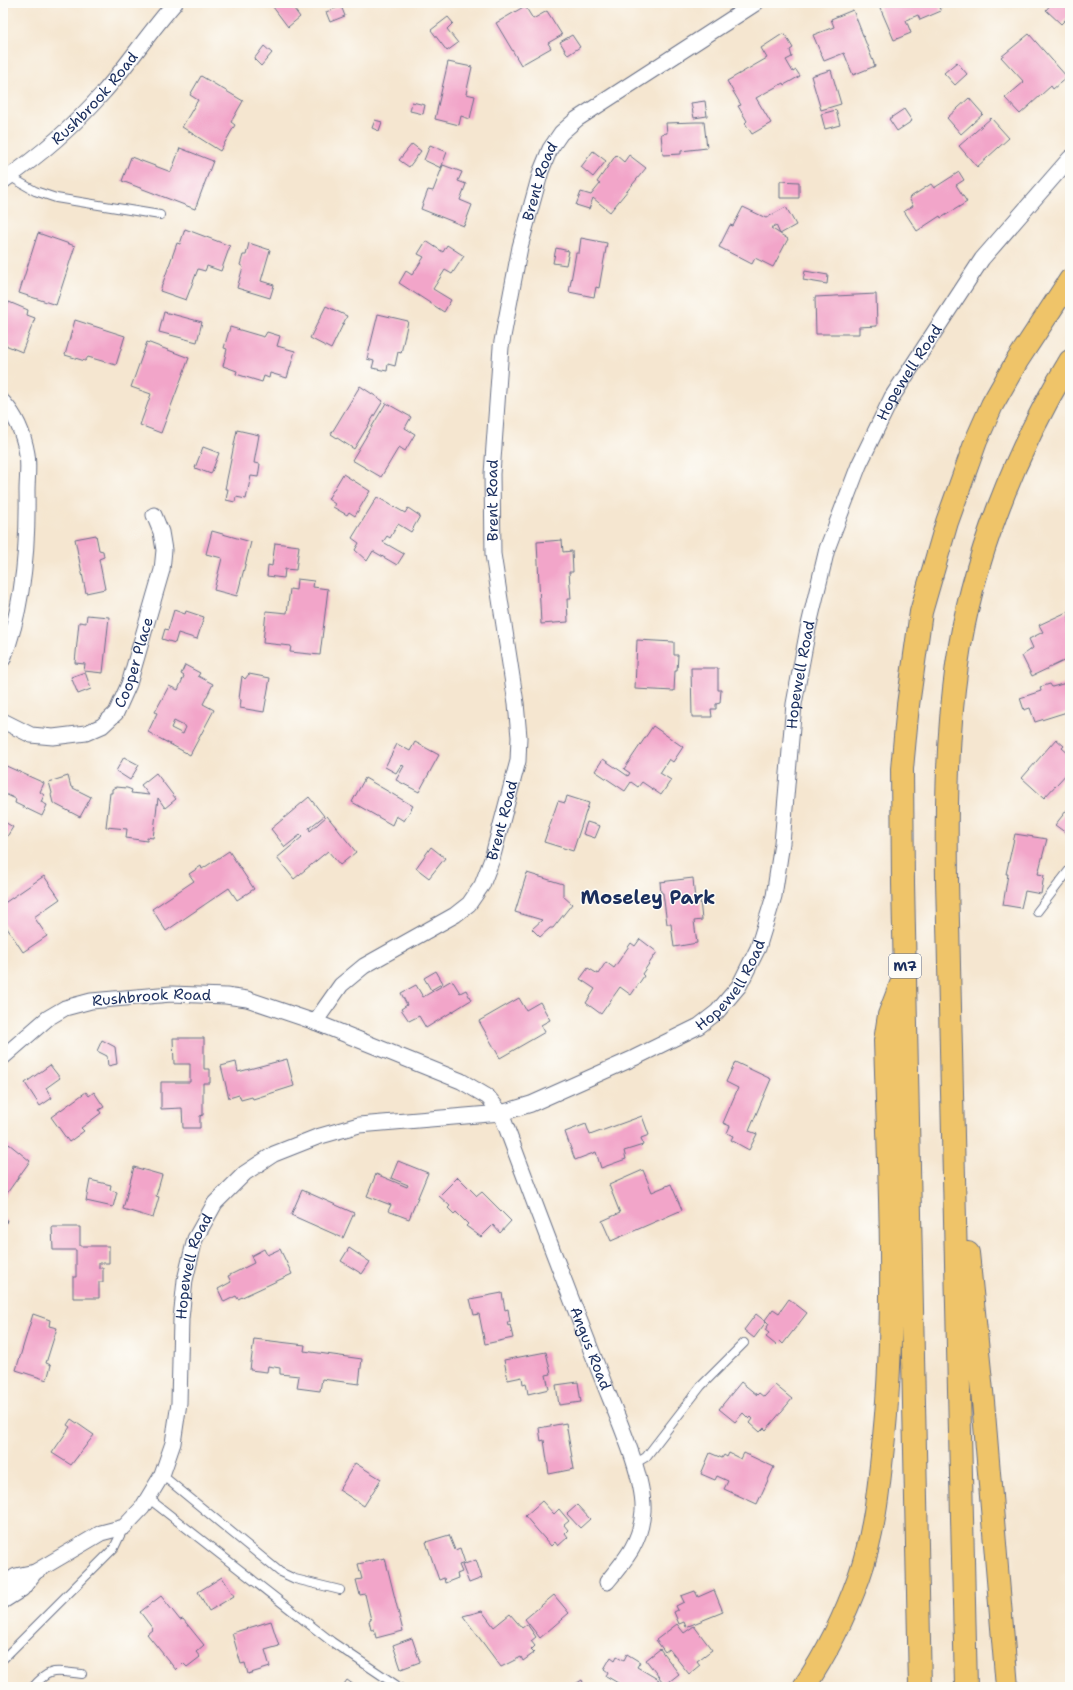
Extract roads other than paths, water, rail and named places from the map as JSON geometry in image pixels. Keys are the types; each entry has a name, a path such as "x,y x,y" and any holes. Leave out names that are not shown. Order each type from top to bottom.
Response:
{"highway":[{"name":"M7","path":"920,1687 902,769 908,704 922,612 947,522 976,441 992,405 1017,361 1070,280"},
{"path":"966,1687 951,1088 946,810 950,726 957,664 970,600 990,532 1020,456 1046,400 1070,360"},
{"path":"804,1687 824,1658 860,1577 871,1535 880,1491 891,1337 886,1042 888,1015 894,997 905,976"},
{"path":"951,1088 983,1401 1008,1687"}],"street":[{"name":"Rushbrook Road","path":"6,179 53,142 79,118 112,82 174,3"},
{"name":"Brent Road","path":"315,1022 341,985 364,966 455,915 469,904 482,885 492,859 512,788 518,761 519,737 516,703 493,554 492,474 501,347 511,289 534,194 550,149 561,133 577,119 756,3"},
{"name":"Hopewell Road","path":"124,1527 142,1508 162,1475 173,1443 179,1403 182,1319 186,1280 195,1239 215,1203 245,1172 274,1154 317,1137 359,1125 501,1113 531,1104 634,1058 699,1026 718,1012 739,986 758,948 774,896 782,843 794,704 808,629 827,549 859,465 892,396 982,259 1070,158"},
{"path":"3,402 10,409 20,429 27,454 27,504 23,573 18,608 3,659"},
{"name":"Cooper Place","path":"3,721 31,734 53,738 86,733 102,726 116,712 129,684 162,570 164,550 161,532 154,515"},
{"name":"Rushbrook Road","path":"3,1057 48,1018 65,1008 91,1001 171,994 226,996 247,999 315,1022"},
{"path":"315,1022 461,1081 488,1098 501,1113"},
{"name":"Angus Road","path":"501,1113 634,1464 640,1484 643,1509 641,1529 632,1551 607,1582"},
{"path":"3,1585 16,1576 35,1572 101,1533 124,1527"},
{"path":"3,1601 22,1590 35,1572"}],"lane":[{"path":"6,179 56,198 160,215"},
{"path":"1037,912 1070,869"},
{"path":"634,1464 646,1457 701,1386 744,1343"},
{"path":"162,1475 280,1572 295,1579 340,1590"},
{"path":"148,1498 332,1642 399,1687"},
{"path":"3,1659 114,1548 124,1527"},
{"path":"33,1687 42,1677 50,1672 82,1674"}],"district":[{"name":"Moseley Park","path":"648,897"}]}
